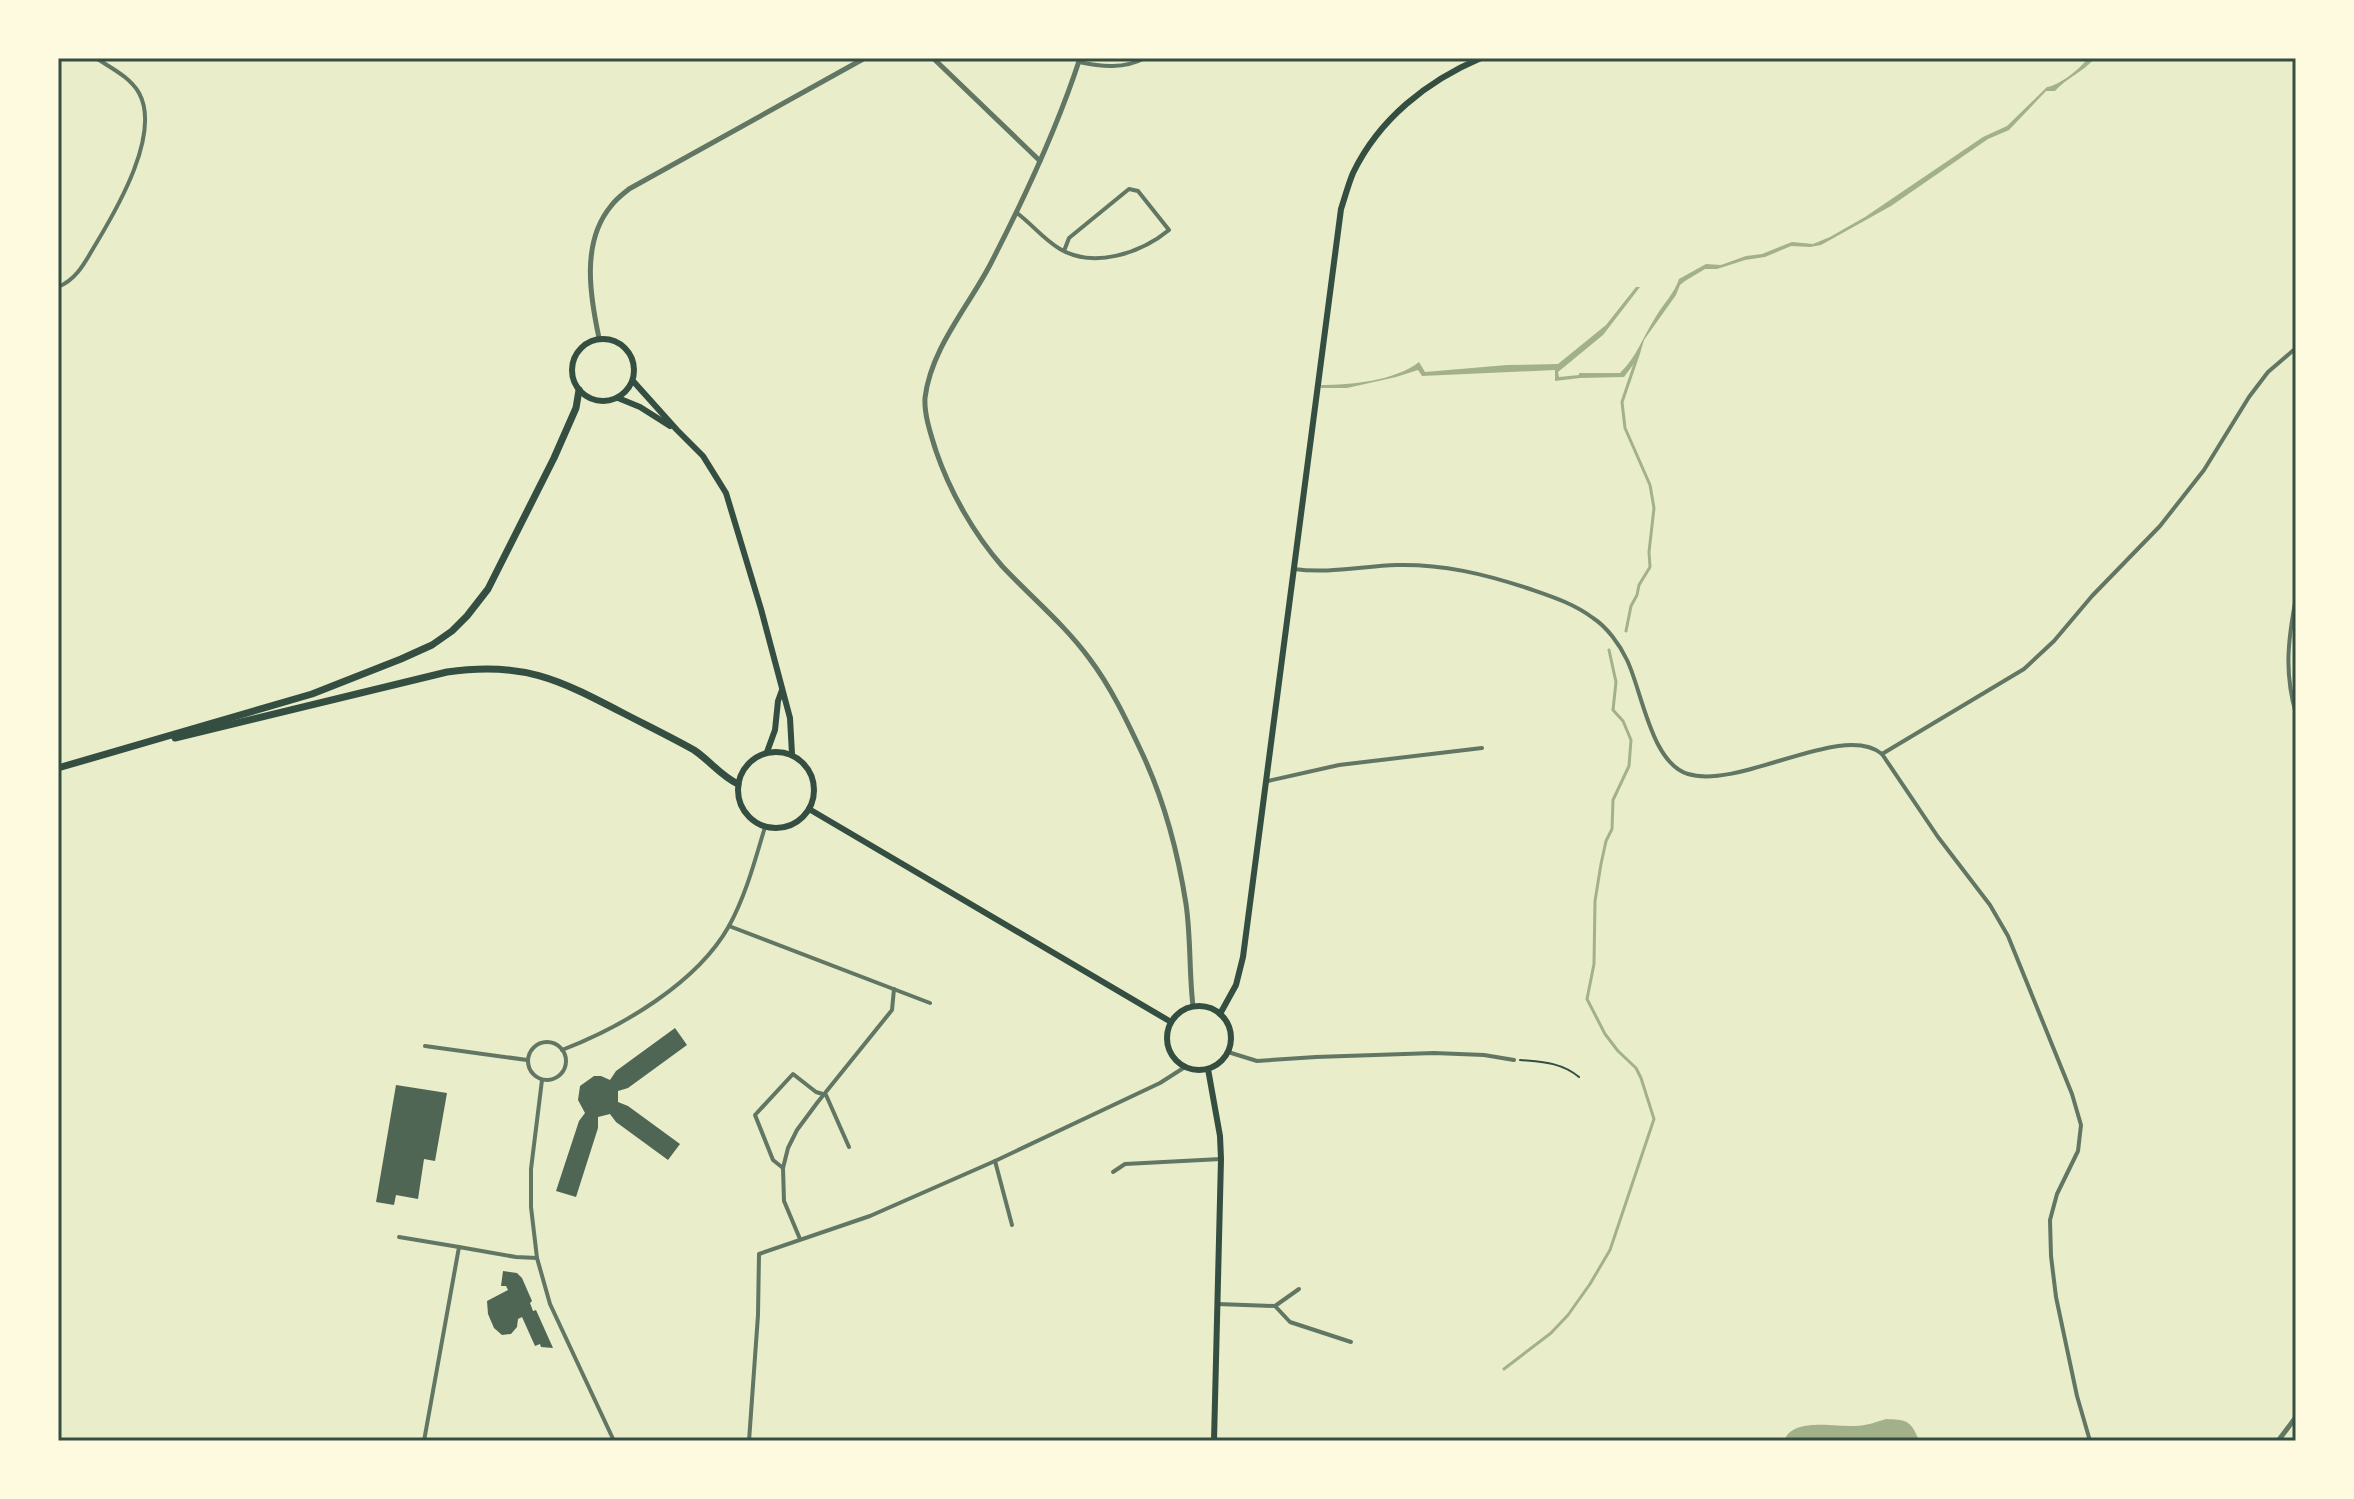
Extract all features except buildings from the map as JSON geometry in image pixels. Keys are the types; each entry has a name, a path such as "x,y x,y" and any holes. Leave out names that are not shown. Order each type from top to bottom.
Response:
{"highway":[{"path":"58,768 312,694 401,659 432,645 452,631 488,589 554,458 576,408 579,390"},
{"path":"134,747 447,672 492,667 536,673 575,687 695,751 738,784"}],"main road":[{"path":"1220,1014 1236,985 1243,957 1341,209 1353,174 1371,142 1395,114 1418,93 1451,71 1481,58"},
{"path":"599,338 620,343 633,359 633,381 618,398 597,401 587,397 579,390 572,372 576,354 582,346 599,338"},
{"path":"633,381 703,456 726,493 790,718 792,754"},
{"path":"618,398 640,407 677,430"},
{"path":"767,753 775,730 782,690"},
{"path":"767,753 792,754 807,766 812,776 813,798 809,809 795,823 785,827 765,827 746,815 737,795 742,772 749,762 767,753"},
{"path":"809,809 1171,1022"},
{"path":"1193,1006 1212,1009 1220,1014 1230,1032 1228,1052 1216,1065 1192,1070 1176,1061 1170,1052 1167,1032 1177,1015 1193,1006"},
{"path":"1208,1069 1221,1159 1214,1441"}],"street":[{"path":"58,287 78,274 111,218 132,178 143,140 145,114 140,95 121,74 96,58"},
{"path":"599,338 590,265 600,223 611,206 629,189 865,58"},
{"path":"933,58 1040,161"},
{"path":"1145,58 1118,67 1079,60 1017,213 940,352 929,377 925,401 930,432 940,461 974,528 1003,566 1058,621 1090,659 1143,756 1174,845 1188,920 1193,1006"},
{"path":"1017,213 1043,237 1064,251 1077,256 1117,256 1156,241 1169,230 1138,191 1129,189 1069,238 1064,251"},
{"path":"1882,754 2024,669 2054,641 2092,596 2168,517 2204,470 2249,397 2268,372 2296,348"},
{"path":"1294,569 1311,571 1397,565 1463,569 1498,578 1575,606 1596,620 1627,659 1659,744 1672,765 1685,774 1701,776 1740,772 1855,745 1874,748 1882,754 1938,837 1990,905 2008,936 2072,1094 2081,1125 2078,1151 2057,1194 2050,1220 2051,1256 2056,1297 2090,1441"},
{"path":"2296,597 2286,659 2289,690 2296,714"},
{"path":"1265,782 1339,765 1482,748"},
{"path":"562,1050 654,1003 700,965 729,926 749,880 765,827"},
{"path":"729,926 930,1003"},
{"path":"800,1239 784,1201 783,1168 788,1148 797,1130 892,1010 894,989"},
{"path":"545,1041 558,1045 562,1050 566,1062 561,1075 542,1080 529,1070 527,1060 533,1047 545,1041"},
{"path":"425,1046 527,1060"},
{"path":"1228,1052 1257,1061 1434,1053 1514,1060"},
{"path":"749,1441 759,1254 870,1216 1160,1083 1185,1067"},
{"path":"783,1168 773,1160 755,1115 793,1074 816,1092 826,1095 849,1147"},
{"path":"542,1080 531,1169 531,1207 537,1258 550,1304 614,1441"},
{"path":"1113,1172 1125,1164 1221,1159"},
{"path":"995,1161 1012,1225"},
{"path":"399,1237 537,1258"},
{"path":"424,1441 459,1247"},
{"path":"1217,1304 1275,1306 1299,1289"},
{"path":"1275,1306 1290,1322 1351,1342"},
{"path":"2278,1441 2296,1417"}],"path":[{"path":"1514,1060 1556,1064 1579,1077"}],"shaded area":[{"path":"2088,58 2095,58 2055,91 2046,91 2009,130 1988,139 1891,206 1821,245 1791,246 1765,257 1705,269 1685,281 1644,340 1639,357 1624,377 1555,381 1555,370 1422,376 1418,370 1347,388 1321,388 1321,385 1385,378 1419,362 1425,372 1558,364 1606,325 1636,287 1640,287 1603,335 1558,372 1559,377 1579,373 1620,373 1635,354 1679,279 1706,264 1721,265 1792,242 1813,244 1830,237 1865,217 1983,137 2007,126 2047,87 2069,76"},
{"path":"1886,1419 1906,1422 1918,1438 1916,1441 1784,1441 1796,1429 1805,1426 1859,1426"}],"waterway":[{"path":"1626,631 1631,606 1650,567 1654,508 1650,485 1625,428 1622,402 1637,358"},
{"path":"1504,1369 1551,1333 1590,1284 1610,1250 1654,1119 1636,1068 1605,1034 1587,999 1594,964 1595,901 1601,864 1612,829 1613,800 1629,766 1631,740 1623,721 1613,710 1616,682 1609,650"}]}
